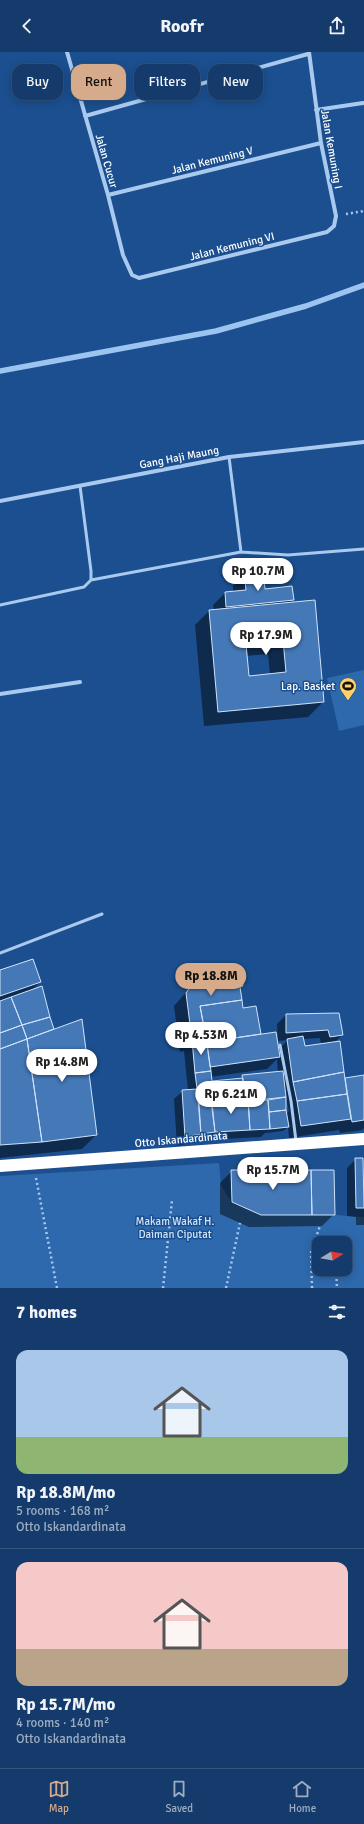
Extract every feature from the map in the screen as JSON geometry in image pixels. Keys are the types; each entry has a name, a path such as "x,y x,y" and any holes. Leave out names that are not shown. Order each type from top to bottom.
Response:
{"highway":[{"name":"Otto Iskandardinata","path":"0,1166 364,1139"}],"street":[{"name":"Jalan Cucur","path":"67,52 108,195 123,255 132,275"},
{"path":"85,116 308,53"},
{"name":"Jalan Kemuning I","path":"308,53 321,143 336,216 334,226"},
{"path":"316,110 363,103"},
{"name":"Jalan Kemuning V","path":"108,195 321,143"},
{"name":"Jalan Kemuning VI","path":"132,275 139,278 327,232 334,226"},
{"name":"Gang Haji Maung","path":"0,501 230,457 364,442"},
{"path":"0,694 80,682"}],"lane":[{"path":"230,457 241,552"},
{"path":"80,486 91,580"},
{"path":"0,606 84,587 91,580 241,552 288,555 364,549"},
{"path":"0,953 102,914"},
{"path":"280,1046 291,1101 296,1143"}],"path":[{"path":"336,216 364,211"},
{"path":"35,1164 57,1288"},
{"path":"163,1288 172,1200"},
{"path":"226,1288 240,1223"},
{"path":"312,1288 311,1251 320,1226"},
{"path":"336,1276 337,1288"}],"green space":[{"name":"Lap. Basket","path":"364,670 364,725 339,731 327,678"},
{"name":"Makam Wakaf H. Daiman Ciputat","path":"219,1163 221,1185 231,1202 261,1215 335,1215 364,1217 364,1288 0,1288 0,1176"}],"building":[{"path":"263,570 265,589 292,586 294,600 226,607 225,592 246,590 244,572"},
{"path":"315,600 324,702 218,712 209,610","holes":["283,640 286,672 249,676 246,644"]},
{"path":"33,959 41,982 0,996 0,970"},
{"path":"235,970 236,974 242,973 243,986 240,987 242,1000 200,1006 206,1039 192,1040 186,993 194,981"},
{"path":"42,986 50,1017 22,1025 11,997"},
{"path":"11,997 22,1025 0,1033 0,1001"},
{"path":"242,1000 243,1008 256,1006 261,1034 207,1042 200,1006"},
{"path":"339,1013 343,1035 330,1037 328,1030 286,1033 286,1014"},
{"path":"50,1017 54,1029 27,1039 22,1025"},
{"path":"82,1019 97,1135 42,1142 27,1039"},
{"path":"22,1025 27,1039 0,1049 0,1033"},
{"path":"276,1032 280,1057 210,1067 207,1042"},
{"path":"303,1036 305,1046 340,1041 344,1072 293,1082 287,1039"},
{"path":"27,1039 42,1142 0,1145 0,1049"},
{"path":"206,1039 211,1071 195,1073 192,1040"},
{"path":"211,1071 214,1101 212,1103 199,1104 195,1073"},
{"path":"283,1071 286,1097 248,1101 248,1096 245,1097 242,1075"},
{"path":"344,1072 347,1094 297,1101 293,1082"},
{"path":"364,1075 364,1120 352,1122 345,1078"},
{"path":"243,1078 245,1097 214,1101 212,1081"},
{"path":"197,1089 201,1134 185,1137 182,1090"},
{"path":"347,1094 351,1119 301,1126 297,1101"},
{"path":"248,1096 250,1130 215,1132 211,1101"},
{"path":"286,1097 286,1110 269,1112 268,1100"},
{"path":"268,1100 270,1129 250,1130 248,1101"},
{"path":"212,1103 215,1132 201,1134 199,1104"},
{"path":"286,1110 289,1127 270,1129 269,1112"},
{"path":"355,1158 363,1158 364,1208 356,1208"},
{"path":"231,1170 311,1170 312,1215 261,1215 232,1202"},
{"path":"311,1170 334,1170 335,1215 312,1215"}],"waterway":[{"path":"0,371 216,331 306,306 364,285"}],"place":[{"name":"Lap. Basket","path":"348,701"}]}
